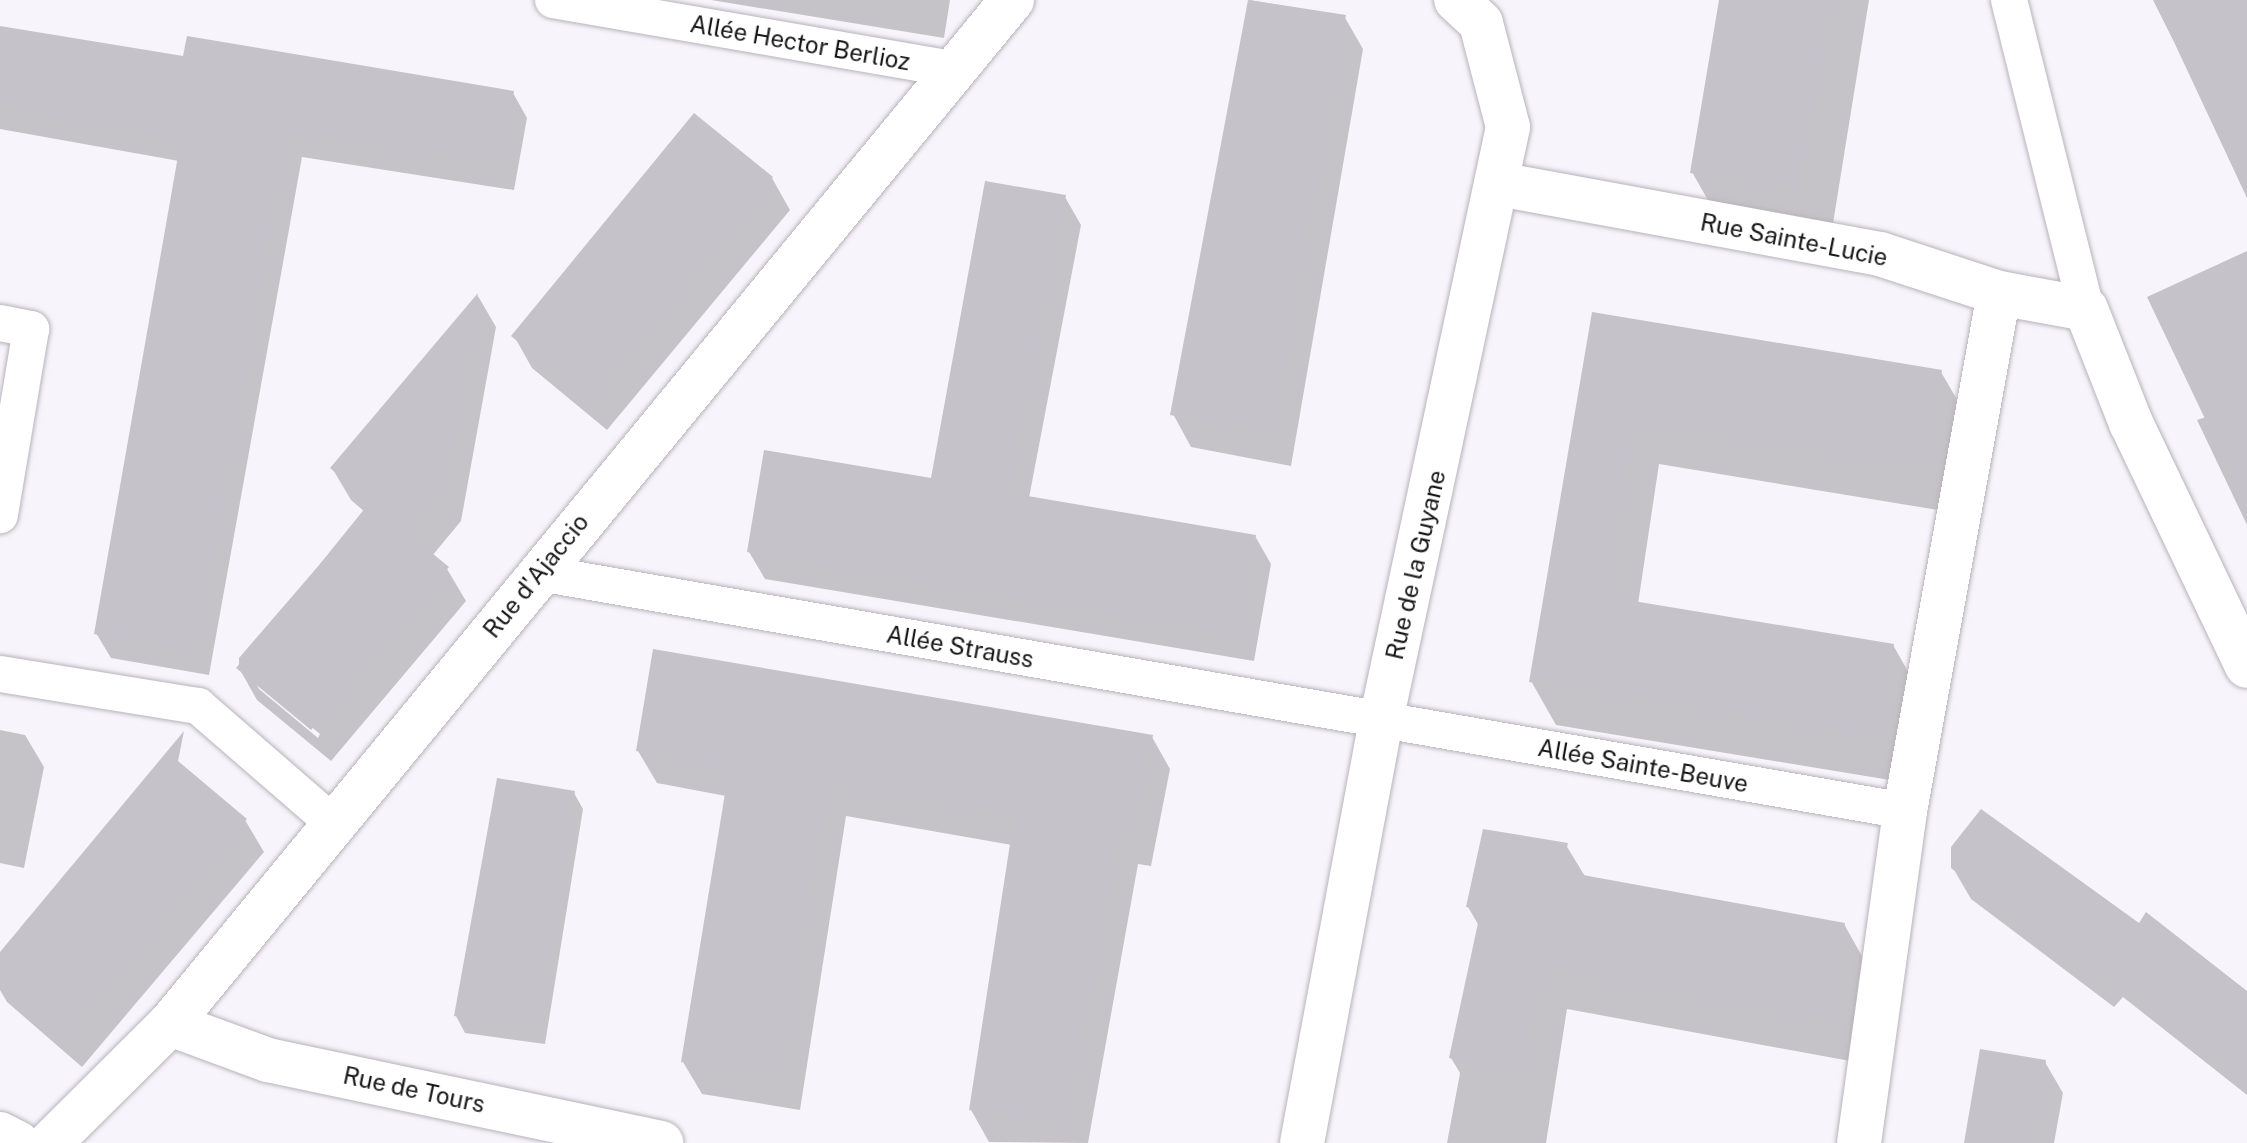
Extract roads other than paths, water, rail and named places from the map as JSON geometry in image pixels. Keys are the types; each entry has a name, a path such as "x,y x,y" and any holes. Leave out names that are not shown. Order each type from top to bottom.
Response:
{"street":[{"name":"Rue d'Ajaccio","path":"50,1143 170,1024 1012,0"},
{"name":"Rue de la Guyane","path":"1302,1143 1381,721 1499,184 1508,127 1481,23 1456,0"},
{"name":"Rue Sainte-Lucie","path":"1499,184 1880,254 1999,293 2086,309"},
{"path":"1859,1143 1905,811 1999,293"},
{"path":"2086,309 2131,423 2247,666"},
{"name":"Rue de Tours","path":"170,1024 268,1060 661,1143"},
{"path":"0,1134 18,1143"}],"lane":[{"name":"Allée Hector Berlioz","path":"553,0 953,69"},
{"path":"2009,0 2086,309"},
{"path":"0,323 31,329 0,515"},
{"name":"Allée Strauss","path":"539,573 1381,721"},
{"path":"0,674 198,706 333,823"},
{"name":"Allée Sainte-Beuve","path":"1381,721 1905,811"}]}
